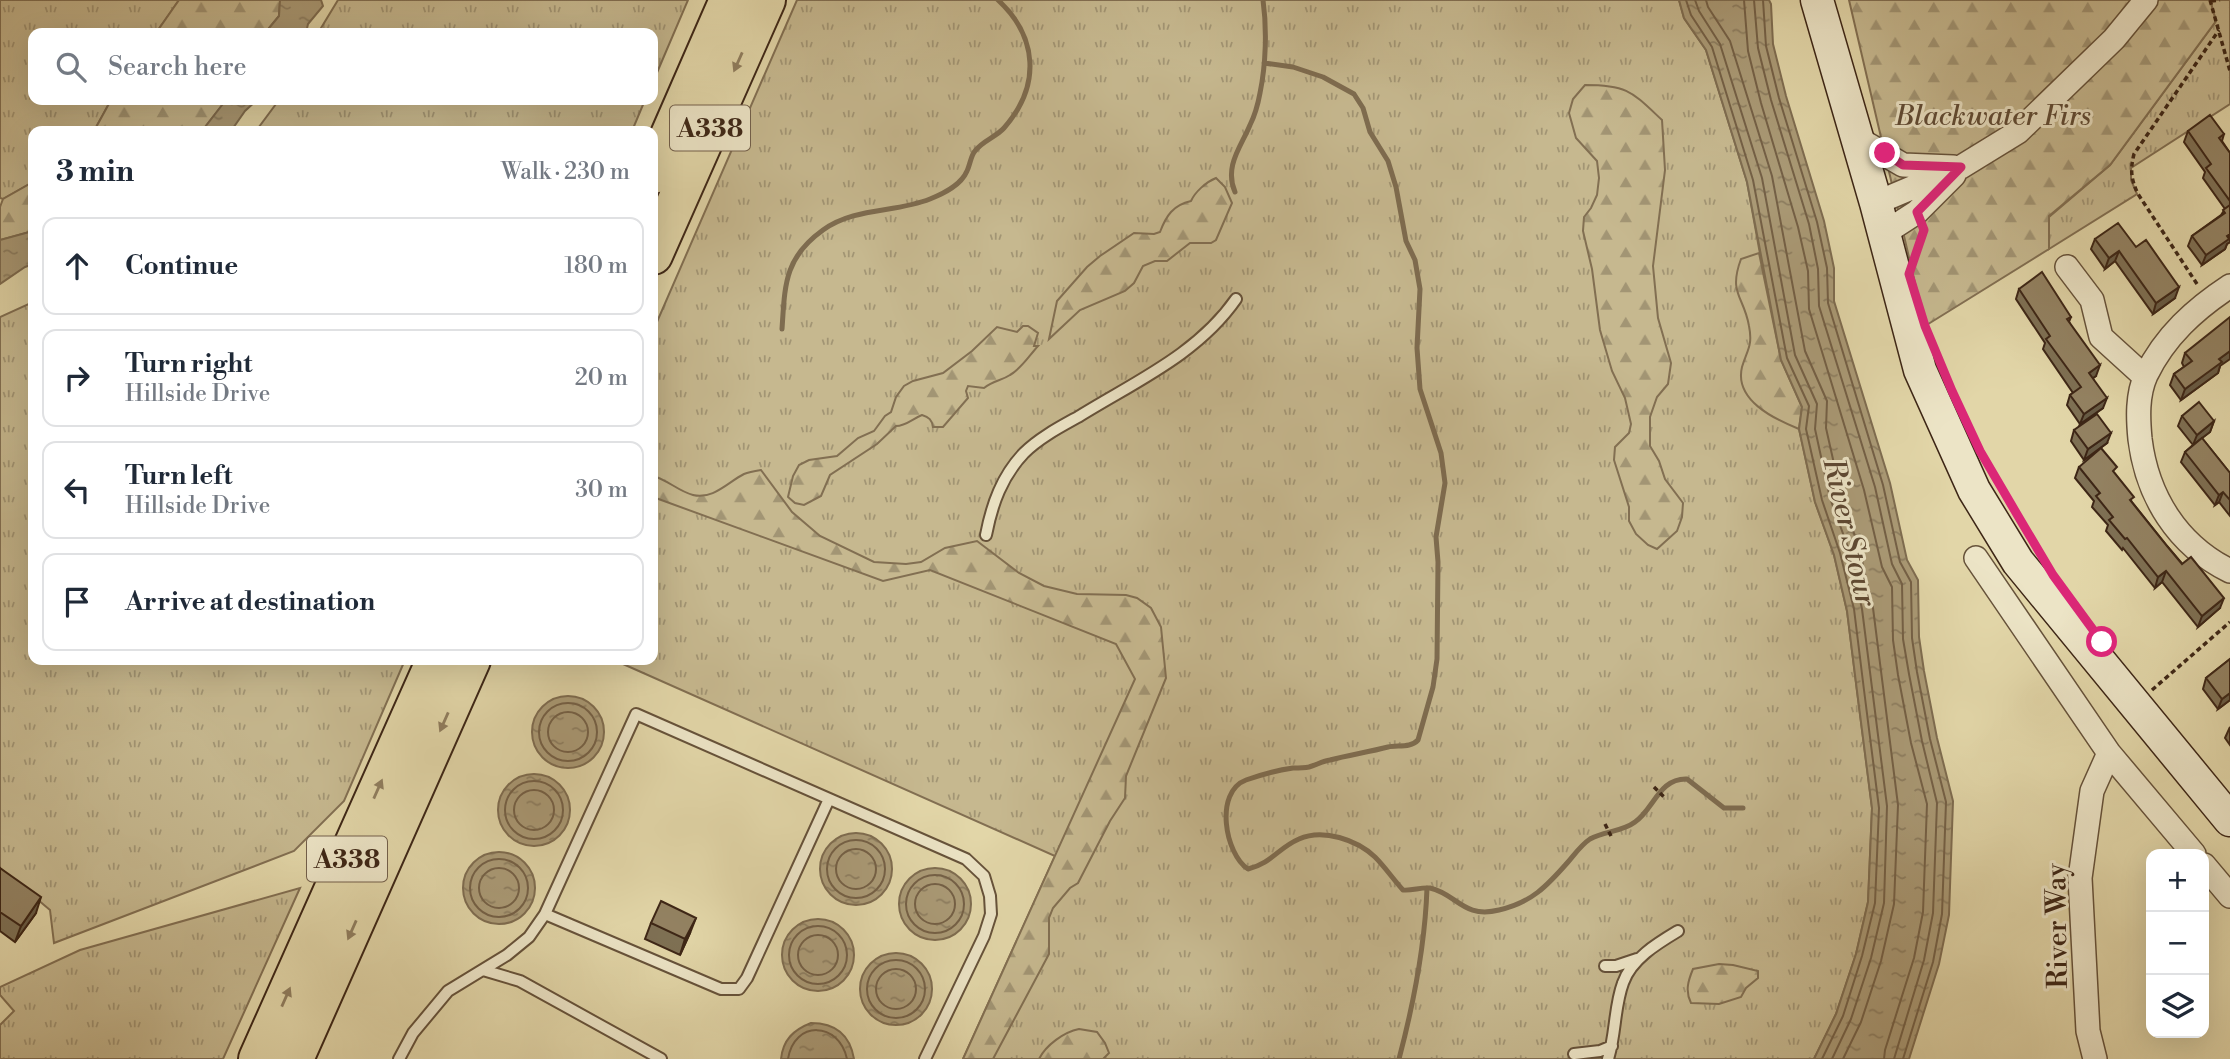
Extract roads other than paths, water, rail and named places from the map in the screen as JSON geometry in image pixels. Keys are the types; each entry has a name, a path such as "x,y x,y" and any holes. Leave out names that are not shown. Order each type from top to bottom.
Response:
{"highway":[{"name":"A338","path":"658,162 729,0"},
{"name":"A338","path":"658,244 766,0"},
{"name":"A338","path":"258,1059 434,665"},
{"name":"A338","path":"294,1059 469,665"}],"main road":[{"path":"1817,0 1920,370 1974,490 2018,562 2230,820"}],"street":[{"path":"1875,203 1961,167 2018,132 2114,39 2146,0"},
{"path":"1855,137 1903,165 1961,167"},
{"path":"1882,234 1917,212 1961,167"},
{"path":"2067,267 2092,300 2101,337 2145,377"},
{"path":"2230,286 2190,314 2171,335 2145,377 2138,412 2143,464 2165,516 2187,542 2230,571"},
{"path":"1976,558 2109,753 2190,849"},
{"name":"River Way","path":"2095,1059 2088,1031 2080,878 2092,790 2109,753"},
{"path":"2209,871 2230,896"}],"lane":[{"path":"986,535 1000,489 1007,475 1027,450 1196,343 1226,314 1236,299"},
{"path":"399,1059 413,1033 448,991 507,955 529,937 545,914 636,714 966,859 984,876 992,914 925,1059"},
{"path":"545,914 721,989 739,989 747,978 829,799"},
{"path":"1608,1059 1623,982 1629,971 1640,958 1678,931"},
{"path":"1605,966 1640,958"},
{"path":"483,970 520,981 661,1059"},
{"path":"1574,1054 1600,1051 1612,1046"}],"water":[{"path":"280,0 321,0 323,6 307,28 269,28 279,16"},
{"name":"River Stour","path":"1679,0 1769,0 1771,4 1773,44 1824,221 1834,268 1834,301 1890,483 1907,560 1918,580 1919,637 1924,671 1953,801 1949,915 1939,964 1909,1059 1814,1059 1836,1014 1856,954 1868,902 1872,808 1847,611 1834,555 1815,502 1799,429 1802,407 1781,360 1747,182 1706,50 1684,18"},
{"path":"222,105 252,105 234,126 206,126"},
{"path":"28,232 28,266 0,284 0,240"},
{"path":"561,696 575,696 594,706 604,725 604,739 594,758 575,768 561,768 542,758 532,739 532,725 542,706"},
{"path":"527,774 541,774 560,784 570,803 570,817 560,836 541,846 527,846 508,836 498,817 498,803 508,784"},
{"path":"849,833 863,833 882,843 892,862 892,876 882,895 863,905 849,905 830,895 820,876 820,862 830,843"},
{"path":"492,852 506,852 525,862 535,881 535,895 525,914 506,924 492,924 473,914 463,895 463,881 473,862"},
{"path":"928,868 942,868 961,878 971,897 971,911 961,930 942,940 928,940 909,930 899,911 899,897 909,878"},
{"path":"811,919 825,919 844,929 854,948 854,962 844,981 825,991 811,991 792,981 782,962 782,948 792,929"},
{"path":"889,953 903,953 922,963 932,982 932,996 922,1015 903,1025 889,1025 870,1015 860,996 860,982 870,963"},
{"path":"811,1023 827,1025 840,1032 849,1043 854,1059 781,1059 790,1036"}],"waterway":[{"path":"782,329 789,273 810,240 848,217 917,203 952,188 964,176 972,155 1001,131 1016,112 1029,79 1030,62 1021,30 998,0"},
{"path":"1235,192 1231,174 1233,165 1255,113 1262,82 1265,46 1263,0"},
{"path":"1264,63 1293,67 1323,77 1354,94 1363,108 1370,132 1388,161 1406,241 1415,260 1420,289 1417,348 1420,389 1441,453 1445,483 1436,537 1437,659 1433,687 1418,740 1408,745 1388,747 1246,780 1236,787 1227,809 1229,837 1240,861 1248,869 1263,863 1299,839 1329,835 1359,845 1368,851 1403,890 1430,888 1468,909 1487,912 1510,907 1538,892 1587,841 1635,822 1670,783 1687,779 1724,808 1743,808"},
{"path":"1399,1059 1418,974 1427,888"}],"park label":[{"name":"Blackwater Firs","path":"1993,115"}]}
